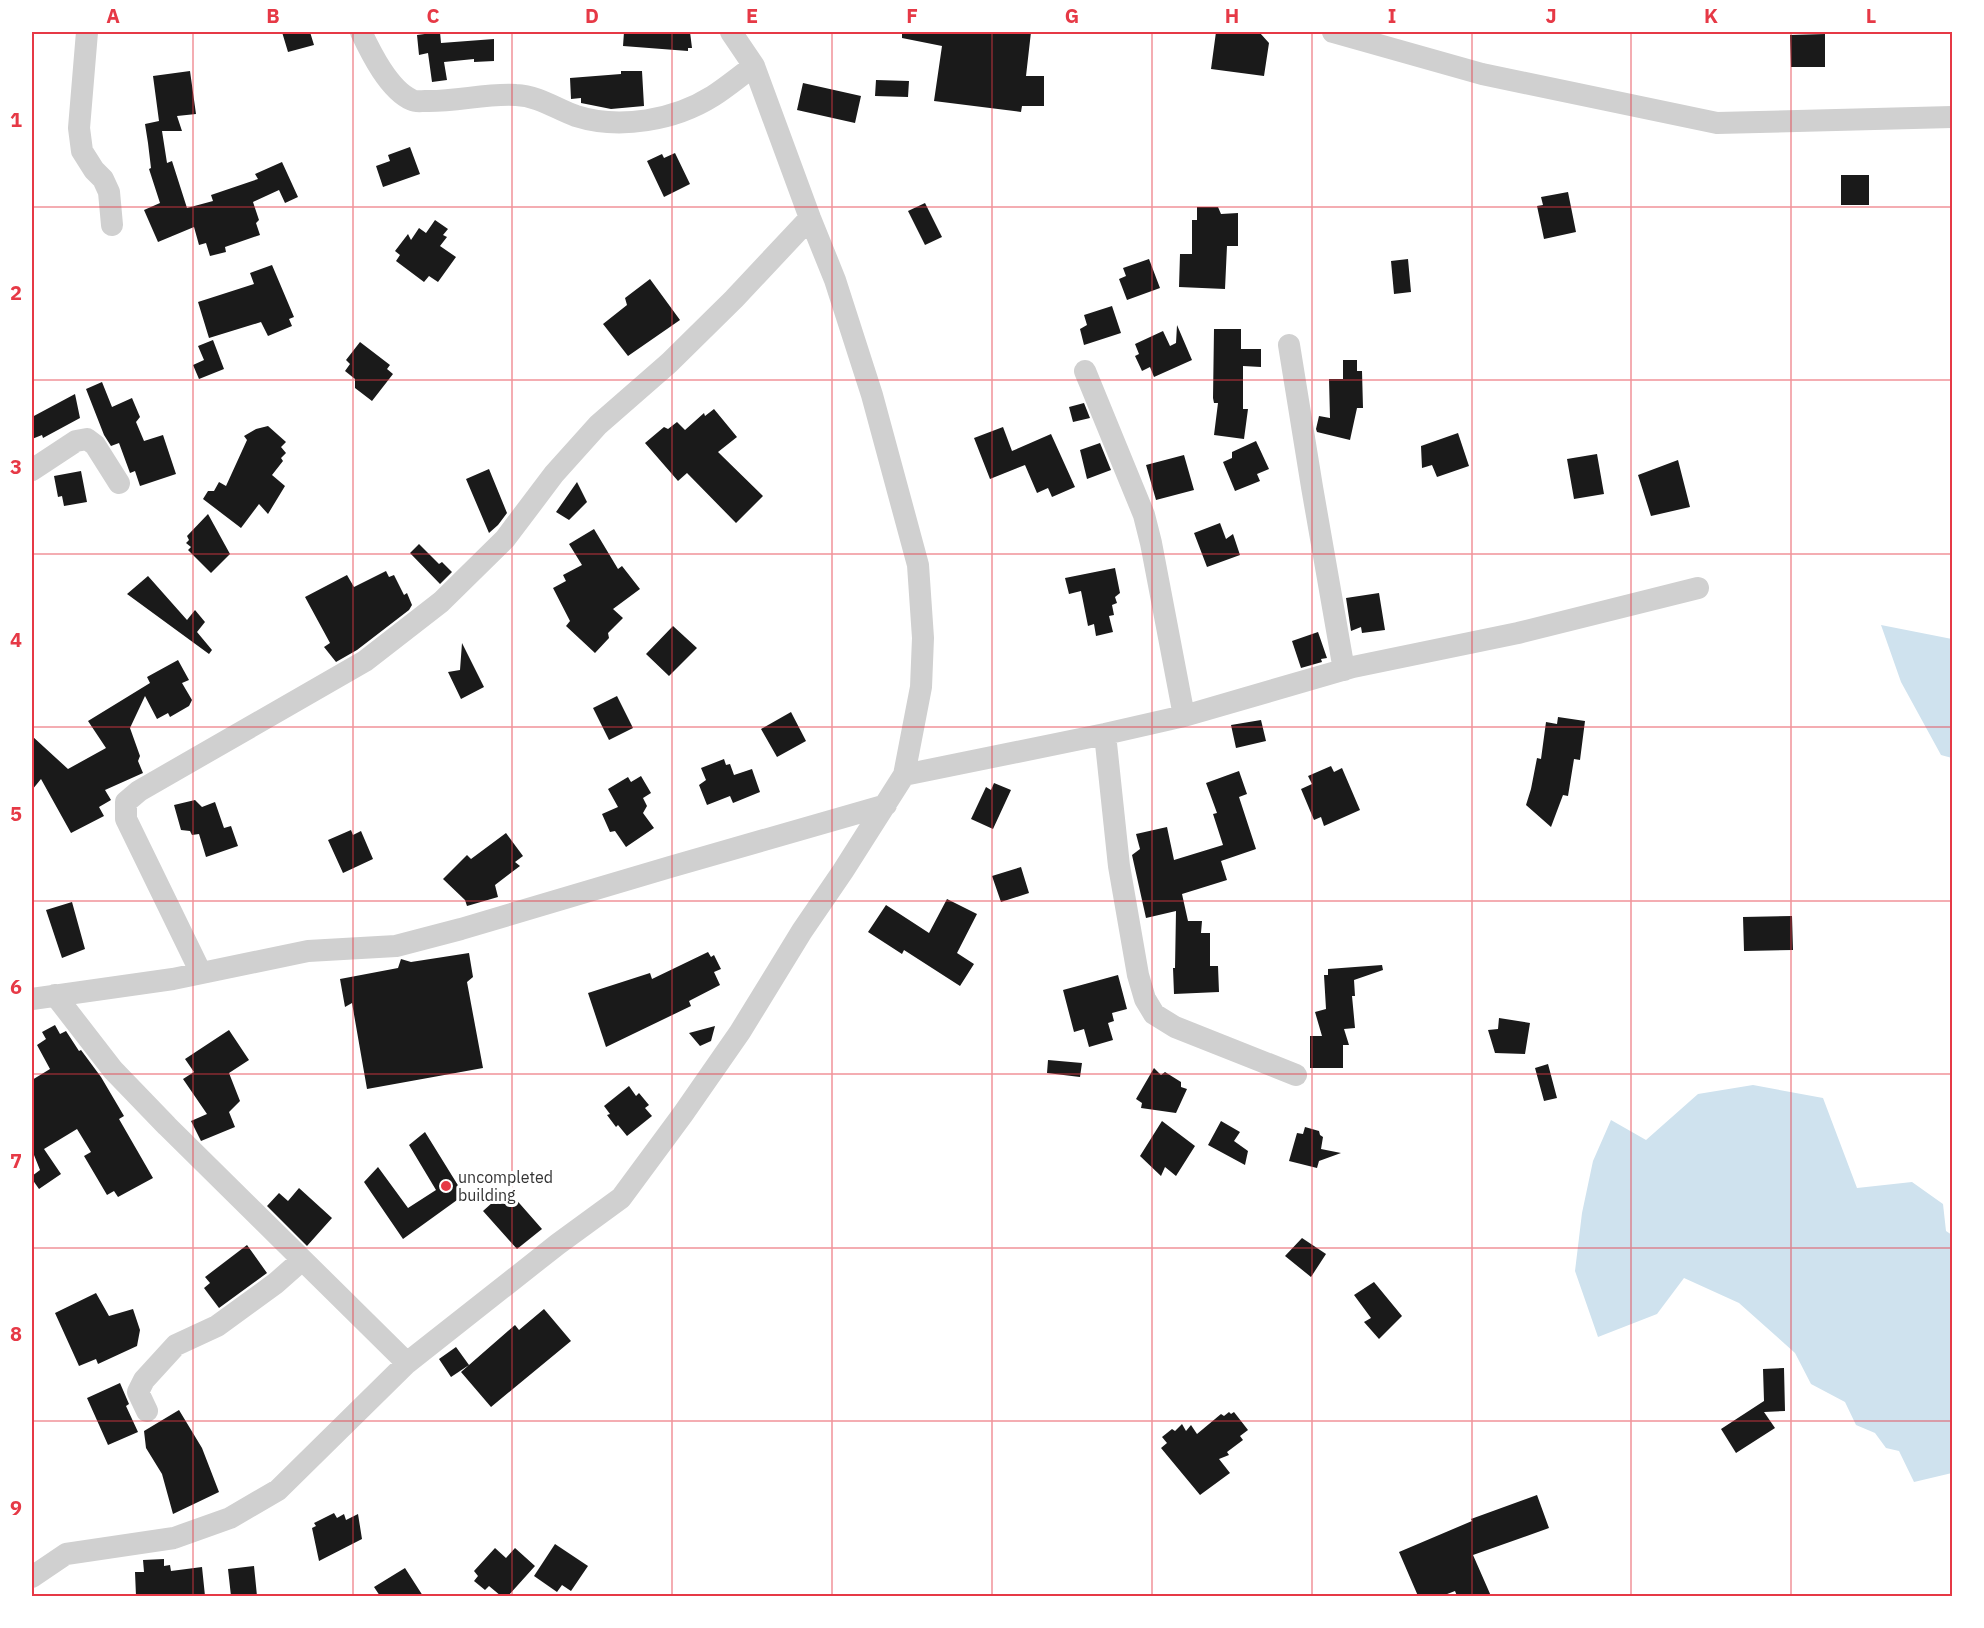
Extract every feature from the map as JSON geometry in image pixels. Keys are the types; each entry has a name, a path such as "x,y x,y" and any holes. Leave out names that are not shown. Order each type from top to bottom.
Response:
{"street":[{"path":"87,32 79,128 82,151 94,170 103,179 109,192 112,225"},
{"path":"361,32 394,88 413,101 442,102 517,94 546,101 577,116 610,122 640,121 679,113 712,97 754,66"},
{"path":"32,1577 66,1554 174,1538 230,1518 278,1490 407,1363 558,1244 621,1198 740,1032 802,931 904,775 921,687 923,638 918,565 872,395 835,280 754,66 731,32"},
{"path":"1333,32 1482,74 1718,123 1953,117"},
{"path":"201,973 126,819 126,802 139,792 365,661 441,602 505,539 554,474 598,425 669,363 726,307 810,218"},
{"path":"1289,345 1344,670"},
{"path":"1085,371 1144,515 1184,716"},
{"path":"32,470 76,441 87,439 95,445 119,483"},
{"path":"904,775 1184,716 1344,670 1518,633 1698,588"},
{"path":"1105,734 1119,866 1138,975 1145,999 1154,1014 1175,1027 1296,1075"},
{"path":"32,999 173,979 308,951 396,946 886,805"},
{"path":"55,995 113,1070 228,1188 407,1363"},
{"path":"147,1411 138,1392 144,1380 176,1345 217,1326 276,1283 302,1260"}],"water":[{"path":"1881,625 1952,639 1952,758 1941,755 1901,682"},
{"path":"1753,1085 1823,1098 1857,1188 1912,1182 1943,1204 1946,1231 1952,1235 1952,1473 1914,1482 1899,1451 1886,1448 1875,1433 1856,1425 1845,1402 1811,1384 1795,1353 1739,1303 1684,1278 1657,1314 1598,1337 1575,1271 1582,1213 1593,1161 1611,1120 1646,1140 1698,1094"}],"building":[{"path":"282,32 310,32 314,45 288,52"},
{"path":"440,32 441,43 494,39 494,61 474,62 474,59 444,62 447,80 432,82 428,53 419,55 417,35"},
{"path":"624,32 690,32 692,48 688,48 688,51 623,46"},
{"path":"902,32 1031,32 1026,76 1044,76 1044,106 1022,106 1021,112 934,101 942,46 902,38"},
{"path":"1216,32 1260,33 1269,43 1264,76 1211,69"},
{"path":"1825,34 1825,67 1791,67 1790,35"},
{"path":"190,71 196,114 177,116 182,131 162,131 167,163 172,161 187,208 213,201 211,195 258,179 255,174 282,162 298,197 285,203 279,190 253,202 259,220 256,223 260,235 225,247 226,252 210,256 206,243 199,245 194,227 158,242 144,210 160,203 149,169 151,168 145,124 159,121 153,76"},
{"path":"621,71 642,71 644,106 611,109 581,103 581,98 571,99 570,78 621,74"},
{"path":"876,80 909,81 908,97 875,96"},
{"path":"803,83 861,96 855,123 797,110"},
{"path":"410,147 420,174 383,187 376,166 390,161 388,155"},
{"path":"675,153 690,184 664,197 647,161 662,154 664,158"},
{"path":"1841,175 1869,175 1869,205 1841,205"},
{"path":"1568,192 1576,232 1544,239 1537,206 1543,205 1541,197"},
{"path":"925,203 942,237 925,245 908,211"},
{"path":"1197,207 1218,207 1221,214 1238,213 1238,246 1227,246 1225,289 1179,287 1180,254 1192,254 1192,220 1197,220"},
{"path":"435,220 448,229 443,235 447,237 440,246 456,257 438,282 429,276 424,282 396,261 400,255 395,251 408,234 411,240 419,228 426,233"},
{"path":"1149,259 1160,288 1127,300 1119,279 1126,276 1123,268"},
{"path":"1408,259 1411,292 1394,294 1391,261"},
{"path":"272,265 294,317 289,319 292,326 268,336 261,322 209,338 198,302 254,284 250,273"},
{"path":"650,279 680,320 628,356 603,324 627,305 625,298"},
{"path":"1112,306 1121,333 1084,345 1080,329 1087,325 1084,315"},
{"path":"1177,325 1192,360 1154,377 1150,367 1142,371 1135,356 1139,354 1135,344 1163,331 1170,346 1176,343"},
{"path":"1214,329 1241,329 1241,349 1261,349 1261,367 1243,366 1243,409 1248,409 1244,439 1214,435 1218,403 1214,403 1213,398"},
{"path":"213,340 224,369 199,379 193,365 204,360 198,346"},
{"path":"360,342 390,365 387,369 393,374 372,401 355,388 355,379 345,371 350,364 346,360"},
{"path":"1343,360 1357,360 1357,371 1362,371 1363,408 1357,408 1350,440 1317,432 1316,429 1319,416 1330,418 1329,379 1343,379"},
{"path":"102,382 112,407 132,398 140,417 136,422 144,441 163,435 176,474 140,486 135,471 130,473 119,443 111,446 104,435 86,389"},
{"path":"75,394 80,418 43,438 42,435 32,439 32,417"},
{"path":"1084,403 1090,418 1073,422 1069,407"},
{"path":"714,409 737,437 718,452 763,496 736,523 687,473 678,481 645,443 664,427 668,429 677,422 685,430 704,413 705,416"},
{"path":"268,426 286,442 281,447 286,453 281,458 283,461 272,475 285,486 268,514 259,504 241,528 203,499 208,491 214,491 219,482 226,486 247,440 244,436 256,429"},
{"path":"1003,427 1012,451 1051,434 1075,487 1052,497 1048,488 1037,493 1025,465 990,479 974,438"},
{"path":"1458,433 1469,466 1437,477 1432,465 1422,468 1421,446"},
{"path":"1256,441 1269,469 1257,474 1260,481 1235,491 1223,462 1232,458 1232,452"},
{"path":"1100,443 1111,470 1087,479 1080,450"},
{"path":"1597,454 1604,494 1574,499 1567,459"},
{"path":"1184,455 1194,490 1156,500 1146,465"},
{"path":"1678,460 1690,507 1651,516 1638,475"},
{"path":"489,469 507,513 489,533 466,479"},
{"path":"81,471 87,502 64,506 62,496 58,497 54,476"},
{"path":"577,482 587,502 569,520 556,512"},
{"path":"208,514 230,554 211,573 188,550 191,547 186,543 189,540 187,536"},
{"path":"1220,523 1226,539 1233,534 1240,555 1207,567 1194,533"},
{"path":"594,529 618,569 622,566 640,589 613,609 623,618 608,633 609,638 595,653 566,626 570,621 553,588 566,581 563,575 582,565 569,544"},
{"path":"419,544 439,564 442,562 452,572 440,584 410,553"},
{"path":"1115,568 1120,593 1115,597 1117,603 1112,605 1114,615 1109,616 1113,632 1096,636 1094,624 1088,626 1081,591 1069,594 1065,578"},
{"path":"386,571 389,577 394,575 404,595 407,593 412,605 409,610 357,650 336,662 324,647 330,643 305,597 347,575 354,587"},
{"path":"148,576 187,620 195,610 205,622 197,632 212,650 209,654 127,594"},
{"path":"1379,593 1385,630 1362,633 1361,627 1351,631 1346,598"},
{"path":"673,626 697,648 669,676 646,654"},
{"path":"1318,632 1327,658 1321,659 1322,662 1301,668 1292,641"},
{"path":"462,643 484,687 461,699 448,672 460,670"},
{"path":"178,660 189,680 182,683 192,700 189,706 170,717 168,713 157,719 145,696 130,728 140,756 138,761 143,773 105,790 111,800 99,807 104,816 71,833 41,779 32,790 32,736 68,769 106,748 88,721 150,683 147,677"},
{"path":"617,696 633,728 609,740 593,708"},
{"path":"791,712 806,741 777,757 761,729"},
{"path":"1558,717 1585,721 1580,760 1574,759 1568,796 1563,795 1551,827 1526,805 1537,758 1541,759 1546,722 1557,724"},
{"path":"1261,720 1266,741 1236,748 1231,725"},
{"path":"724,759 726,765 730,764 734,775 752,769 760,792 733,803 730,796 707,805 699,785 706,780 701,768"},
{"path":"1331,766 1334,772 1342,768 1360,810 1324,826 1321,817 1314,820 1301,789 1312,784 1308,776"},
{"path":"1239,771 1247,794 1239,797 1256,849 1221,861 1227,880 1182,894 1188,921 1202,921 1201,933 1210,933 1210,966 1218,966 1219,992 1174,994 1176,911 1146,918 1132,855 1140,849 1136,834 1167,827 1174,860 1223,845 1213,814 1217,813 1206,783"},
{"path":"641,776 651,793 643,798 647,806 643,813 654,828 626,847 615,831 610,832 602,814 618,807 608,789 628,777 631,782"},
{"path":"994,783 1011,790 993,829 971,819 986,787 991,790"},
{"path":"195,800 202,807 215,802 224,828 231,826 238,846 206,857 199,834 192,835 190,831 181,830 174,805"},
{"path":"351,830 353,835 361,831 373,859 343,873 328,840"},
{"path":"506,833 523,856 515,862 520,866 495,885 498,897 467,906 465,900 443,879 467,855 471,859"},
{"path":"1021,867 1029,893 1001,902 992,876"},
{"path":"947,899 977,914 957,953 974,964 960,986 904,950 902,954 868,932 886,905 929,933"},
{"path":"72,902 85,949 62,958 46,910"},
{"path":"1792,916 1793,950 1744,951 1743,917"},
{"path":"708,952 711,957 714,955 721,969 714,972 720,985 689,1001 691,1006 606,1047 588,993 650,973 652,979"},
{"path":"469,953 473,977 467,982 483,1068 367,1089 352,1003 345,1007 340,979 398,968 401,959 411,962"},
{"path":"1382,965 1383,970 1354,980 1355,996 1352,996 1355,1028 1344,1029 1349,1045 1343,1045 1343,1068 1310,1068 1310,1036 1322,1036 1315,1012 1326,1009 1324,975 1328,975 1328,969"},
{"path":"1118,975 1127,1009 1112,1013 1114,1021 1108,1023 1113,1040 1089,1047 1084,1029 1074,1032 1063,990"},
{"path":"1499,1018 1530,1023 1525,1054 1495,1053 1488,1030 1498,1029"},
{"path":"55,1025 60,1034 66,1031 101,1077 124,1116 119,1119 153,1178 118,1197 114,1191 107,1195 84,1156 91,1152 77,1129 44,1149 61,1174 39,1189 32,1179 32,1176 40,1170 34,1155 32,1156 32,1080 50,1069 37,1045 46,1039 42,1032"},
{"path":"715,1026 711,1041 700,1046 689,1033"},
{"path":"229,1030 249,1060 229,1073 240,1101 229,1112 235,1127 201,1141 191,1121 207,1114 183,1079 194,1072 185,1059"},
{"path":"1048,1060 1082,1063 1080,1077 1047,1073"},
{"path":"1548,1064 1557,1098 1544,1101 1535,1068"},
{"path":"1154,1068 1161,1075 1165,1072 1181,1082 1181,1087 1187,1089 1176,1113 1141,1108 1142,1103 1136,1099"},
{"path":"629,1086 636,1096 639,1093 649,1105 645,1108 652,1116 627,1136 618,1125 616,1127 607,1115 610,1114 604,1106"},
{"path":"1162,1121 1195,1146 1176,1176 1165,1167 1161,1176 1140,1156"},
{"path":"1221,1121 1240,1132 1234,1141 1248,1151 1245,1165 1208,1145"},
{"path":"1305,1127 1319,1131 1323,1137 1321,1149 1341,1153 1319,1161 1317,1168 1289,1161 1297,1133 1303,1134"},
{"name":"uncompleted building","path":"425,1132 464,1195 403,1239 364,1182 378,1167 408,1208 436,1190 409,1145"},
{"path":"299,1188 332,1218 307,1246 267,1206 279,1193 288,1201"},
{"path":"502,1194 507,1200 513,1196 542,1229 517,1249 483,1211"},
{"path":"1302,1238 1326,1254 1311,1277 1285,1256"},
{"path":"247,1245 267,1273 219,1308 204,1288 210,1283 205,1277"},
{"path":"1374,1282 1402,1316 1379,1339 1364,1322 1371,1318 1354,1295"},
{"path":"96,1293 109,1316 133,1309 140,1330 137,1346 98,1364 96,1359 79,1366 55,1313"},
{"path":"544,1309 571,1341 491,1407 461,1372 515,1325 519,1330"},
{"path":"456,1347 469,1365 451,1377 439,1359"},
{"path":"1784,1368 1785,1411 1764,1412 1775,1428 1736,1453 1721,1429 1764,1401 1763,1369"},
{"path":"120,1383 129,1404 126,1406 138,1432 108,1445 87,1398"},
{"path":"179,1410 202,1448 219,1492 173,1514 162,1474 146,1448 144,1431"},
{"path":"1229,1412 1231,1414 1234,1412 1248,1430 1240,1436 1243,1440 1227,1452 1229,1455 1219,1459 1230,1473 1200,1495 1161,1448 1167,1443 1162,1437 1172,1429 1175,1431 1182,1424 1186,1431 1191,1425 1197,1434 1221,1414 1224,1416"},
{"path":"1537,1495 1549,1528 1473,1555 1491,1596 1457,1596 1455,1591 1442,1596 1418,1596 1399,1552 1472,1521 1471,1519"},
{"path":"334,1513 337,1518 344,1514 346,1520 358,1514 362,1539 319,1561 312,1528 316,1526 314,1523"},
{"path":"555,1544 588,1566 571,1591 562,1585 557,1592 534,1576"},
{"path":"495,1548 506,1558 515,1548 535,1566 508,1596 501,1596 489,1586 485,1590 474,1581 478,1576 474,1571"},
{"path":"164,1559 164,1566 170,1565 171,1571 202,1567 205,1596 136,1596 135,1572 144,1572 143,1560"},
{"path":"254,1566 257,1596 231,1596 228,1569"},
{"path":"405,1568 423,1596 380,1596 374,1587"}],"place":[{"name":"uncompleted building","path":"446,1186"}]}
